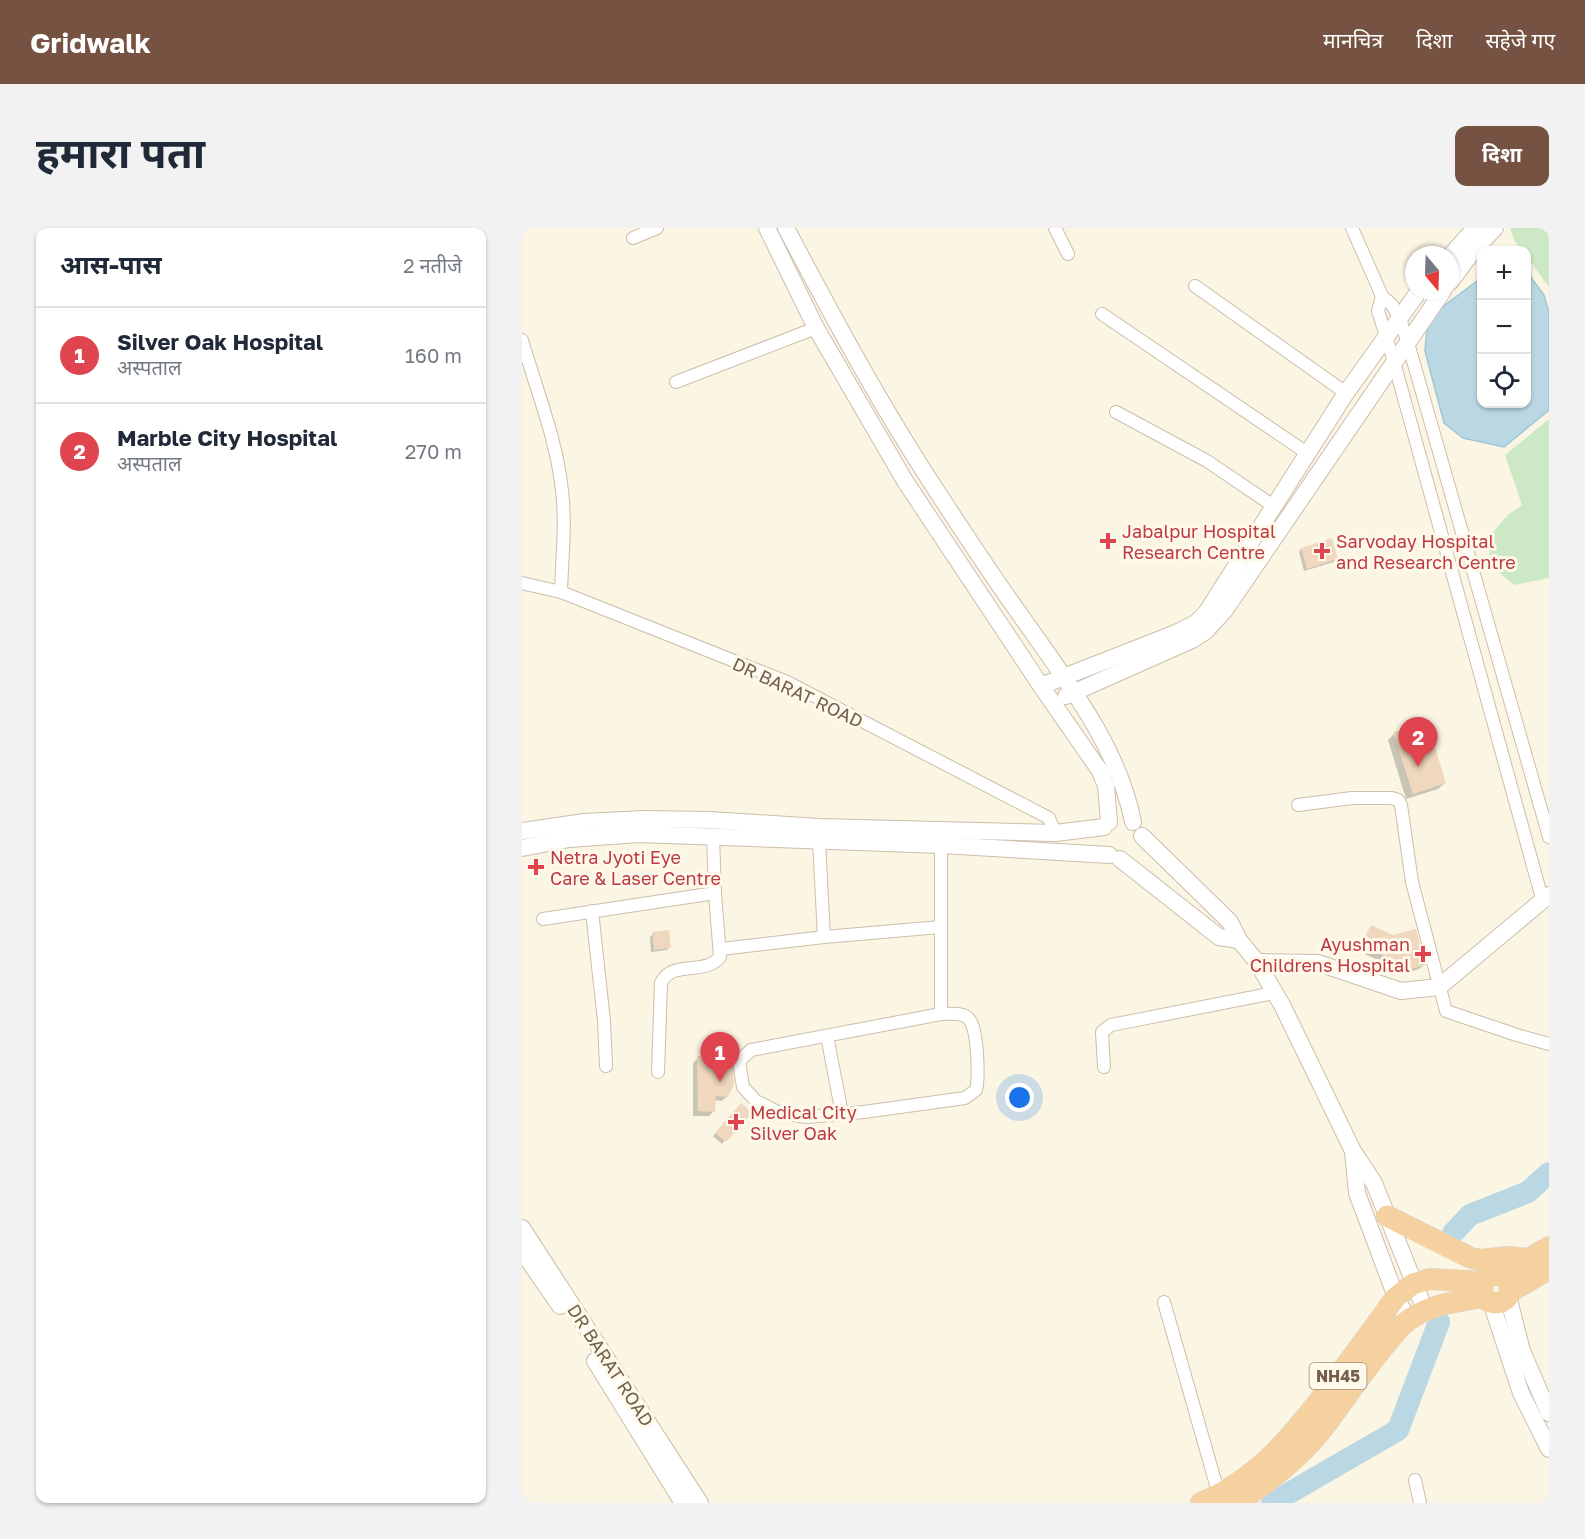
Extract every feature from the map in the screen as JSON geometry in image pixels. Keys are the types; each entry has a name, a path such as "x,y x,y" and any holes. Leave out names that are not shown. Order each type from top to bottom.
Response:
{"highway":[{"path":"1387,1216 1471,1258 1480,1260 1507,1257 1528,1259"},
{"path":"1496,1291 1528,1259 1549,1247"},
{"path":"1416,1315 1451,1302 1496,1291 1549,1269"},
{"name":"NH45","path":"1219,1500 1274,1455 1331,1385 1396,1297 1413,1284 1430,1279 1496,1291"},
{"name":"NH45","path":"1219,1500 1268,1482 1304,1451 1376,1355 1416,1315"}],"street":[{"path":"633,238 657,228"},
{"path":"766,228 816,328 905,481 1100,771 1106,786 1107,824 1101,840 1102,846 1219,937 1239,940"},
{"path":"522,848 569,839 639,834 941,845 1126,859 1137,853 1140,848 1138,829 1124,783 1076,692 1011,602 908,446 833,317 786,228"},
{"path":"1055,228 1068,254"},
{"path":"1352,228 1382,296 1392,305 1400,320 1408,343 1549,837"},
{"path":"1459,247 1470,236 1495,228"},
{"path":"1459,261 1470,236"},
{"path":"1195,286 1346,393"},
{"path":"1257,962 1318,963 1401,991 1439,987 1546,898 1378,311 1382,296"},
{"path":"1041,686 1176,633 1196,623 1206,613 1346,393 1413,300"},
{"path":"1053,701 1192,640 1206,631 1225,610 1437,300"},
{"path":"1102,314 1307,453"},
{"path":"676,382 816,328"},
{"path":"522,340 552,442 562,488 565,523 561,592"},
{"path":"1116,412 1207,461 1275,507"},
{"name":"DR BARAT ROAD","path":"522,583 561,592 787,682 1049,818 1055,833"},
{"path":"1298,805 1352,798 1398,800 1401,805 1412,882 1446,1011 1549,1044"},
{"path":"522,831 585,822 645,819 710,820 819,827 1055,833 1107,824 1122,818 1138,829 1230,922 1239,940 1257,962 1353,1151 1374,1183 1413,1284 1416,1315"},
{"path":"658,1072 661,983 665,975 670,971 716,962 720,957 713,837"},
{"path":"819,842 824,937"},
{"path":"941,845 941,1014"},
{"path":"543,918 715,893"},
{"path":"592,911 604,1021 606,1066"},
{"path":"721,949 940,927"},
{"path":"1104,1068 1102,1032 1111,1024 1274,993"},
{"path":"941,1014 963,1014 969,1018 973,1029 979,1078 976,1090 965,1098 807,1117 780,1113 756,1101 743,1087 739,1061 751,1050 827,1036 941,1014"},
{"path":"827,1036 842,1114"},
{"path":"1353,1151 1356,1193 1396,1297 1416,1315"},
{"name":"DR BARAT ROAD","path":"522,1227 699,1503"},
{"name":"DR BARAT ROAD","path":"522,1251 585,1344 683,1503"},
{"path":"1496,1291 1549,1413"},
{"path":"1496,1291 1521,1393 1549,1449"},
{"path":"1164,1302 1219,1500"},
{"path":"1415,1480 1420,1503"}],"green space":[{"path":"1510,228 1549,228 1549,287 1531,262 1531,246 1518,246"},
{"path":"1549,419 1549,578 1514,585 1490,565 1488,538 1509,514 1522,505 1505,455"}],"water":[{"path":"1531,277 1544,295 1549,312 1549,410 1504,447 1463,438 1444,423 1425,351 1428,318 1452,300 1459,300 1459,295 1477,281 1477,408 1531,408"}],"building":[{"path":"1332,538 1338,559 1307,569 1301,548"},
{"path":"1427,722 1446,783 1413,794 1393,732"},
{"path":"1371,925 1393,935 1416,929 1425,965 1412,969 1360,945"},
{"path":"669,930 671,948 654,950 652,932"},
{"path":"732,1055 734,1084 728,1097 716,1096 715,1112 698,1111 697,1056"},
{"path":"741,1103 752,1113 726,1142 715,1133"}],"waterway":[{"path":"1453,1233 1470,1215 1528,1192 1549,1173"},
{"path":"1272,1503 1398,1430 1439,1322"}],"place":[{"name":"Jabalpur Hospital Research Centre","path":"1108,541"},
{"name":"Sarvoday Hospital and Research Centre","path":"1322,551"},
{"name":"Marble City Hospital","path":"1418,767"},
{"name":"Netra Jyoti Eye Care & Laser Centre","path":"536,867"},
{"name":"Ayushman Childrens Hospital","path":"1423,954"},
{"name":"Silver Oak Hospital","path":"720,1082"},
{"name":"Medical City Silver Oak","path":"736,1122"}]}
